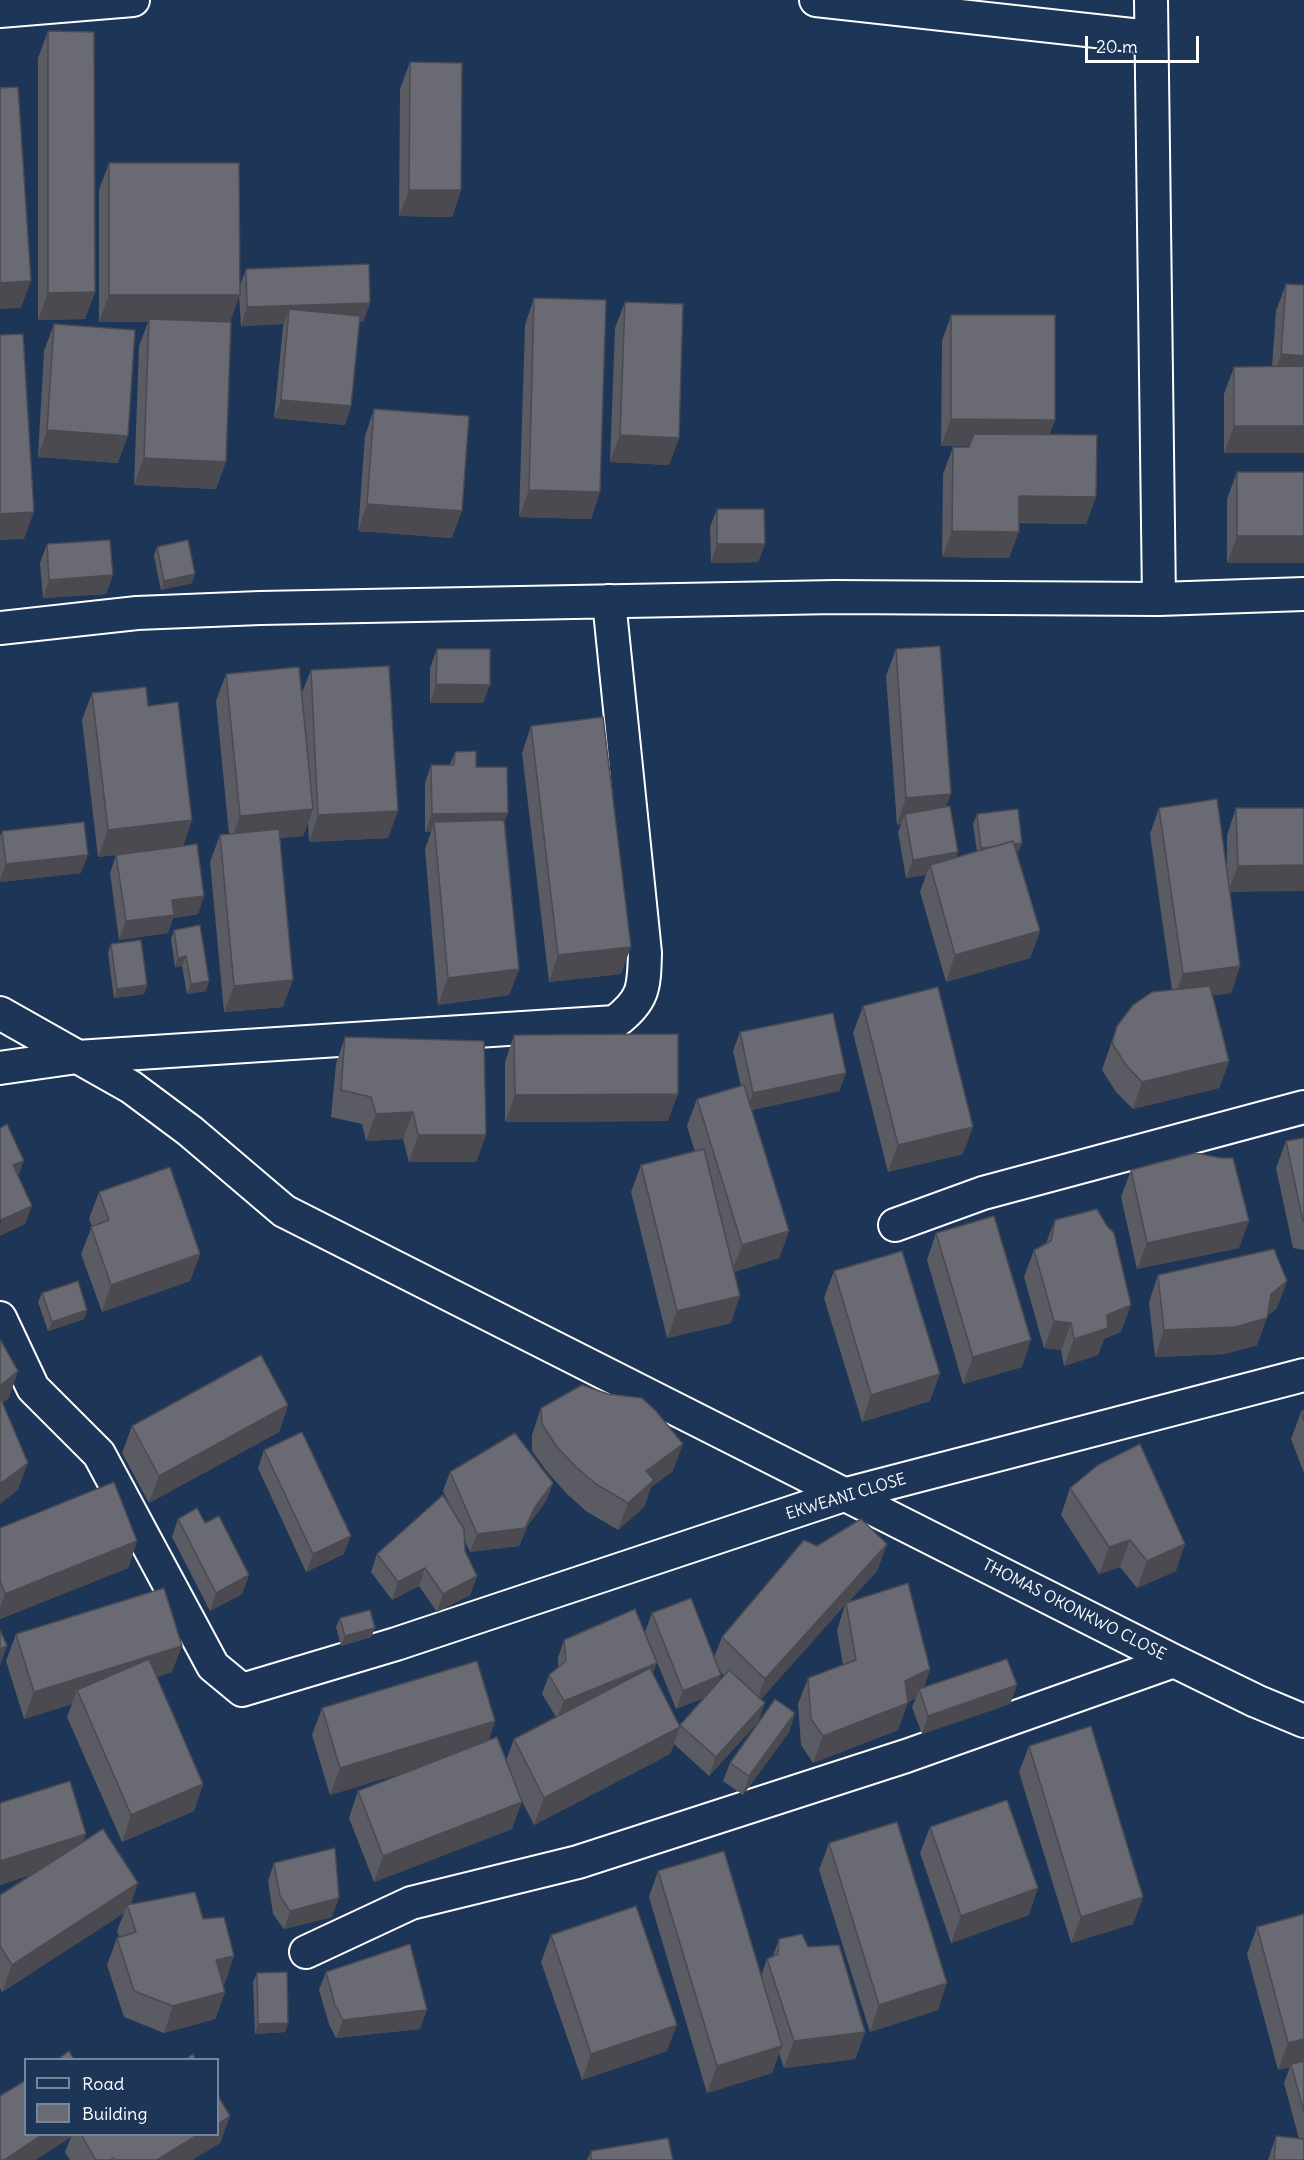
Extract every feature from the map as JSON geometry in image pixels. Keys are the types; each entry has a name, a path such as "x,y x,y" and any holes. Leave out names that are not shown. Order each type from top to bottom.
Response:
{"street":[{"path":"0,11 133,0"},
{"path":"816,0 1150,37"},
{"path":"1151,0 1159,599"},
{"path":"0,628 137,614 260,608 835,597 1159,599 1304,594"},
{"path":"0,1068 77,1058 615,1022 633,1008 645,984 645,953 609,602"},
{"name":"THOMAS OKONKWO CLOSE","path":"0,1012 131,1087 190,1131 284,1211 1174,1661 1256,1701 1304,1721"},
{"path":"895,1225 983,1193 1304,1107"},
{"name":"EKWEANI CLOSE","path":"0,1318 33,1388 99,1455 213,1666 242,1690 396,1644 847,1494 1304,1375"},
{"path":"306,1952 411,1903 578,1862 906,1756 1174,1661"}],"building":[{"path":"48,31 94,32 95,292 48,293"},
{"path":"410,62 462,63 461,190 409,190"},
{"path":"18,87 31,281 0,283 0,88"},
{"path":"109,163 239,163 240,295 109,295"},
{"path":"369,264 370,303 247,307 246,269"},
{"path":"1286,284 1304,285 1304,356 1281,354"},
{"path":"534,298 606,300 600,492 529,490"},
{"path":"625,302 683,304 679,438 620,435"},
{"path":"289,309 360,316 351,406 281,400"},
{"path":"951,315 1055,315 1055,420 951,419"},
{"path":"149,319 231,322 226,462 144,458"},
{"path":"54,324 135,330 128,436 47,430"},
{"path":"23,334 34,512 0,514 0,335"},
{"path":"1304,366 1304,426 1234,426 1234,367"},
{"path":"374,409 469,416 462,511 367,504"},
{"path":"974,434 1097,435 1096,497 1019,496 1019,532 952,531 953,447 969,447"},
{"path":"1237,472 1304,472 1304,536 1237,536"},
{"path":"717,509 764,509 765,544 717,544"},
{"path":"110,540 113,575 49,580 47,544"},
{"path":"188,540 195,574 164,581 157,547"},
{"path":"940,646 951,794 906,798 896,649"},
{"path":"437,649 490,649 490,685 436,684"},
{"path":"389,666 398,811 318,815 311,670"},
{"path":"299,667 313,809 240,816 226,674"},
{"path":"146,687 148,706 178,702 192,820 108,830 92,693"},
{"path":"603,717 631,947 558,955 531,726"},
{"path":"476,751 476,767 507,767 508,813 432,814 431,765 454,765 455,752"},
{"path":"1217,799 1240,966 1183,974 1159,808"},
{"path":"950,806 958,852 913,860 905,814"},
{"path":"1236,808 1304,808 1304,865 1238,866"},
{"path":"1018,809 1022,843 1014,844 1013,841 981,848 977,814"},
{"path":"504,820 519,969 448,978 434,822"},
{"path":"84,822 88,855 6,864 2,831"},
{"path":"279,829 293,980 234,986 220,835"},
{"path":"1013,841 1040,931 955,955 930,865"},
{"path":"197,844 204,896 172,900 174,915 126,921 116,855"},
{"path":"200,925 209,981 191,984 186,956 178,958 174,930"},
{"path":"141,940 147,985 117,989 111,944"},
{"path":"1210,986 1229,1061 1142,1082 1126,1065 1112,1043 1117,1026 1133,1005 1152,992"},
{"path":"938,987 973,1127 898,1145 863,1006"},
{"path":"833,1013 846,1073 753,1093 740,1032"},
{"path":"678,1034 678,1094 515,1095 514,1035"},
{"path":"345,1037 484,1041 486,1135 418,1135 413,1112 376,1114 371,1097 341,1090"},
{"path":"744,1085 789,1231 742,1245 697,1099"},
{"path":"7,1124 24,1161 13,1165 32,1206 1,1220 0,1128"},
{"path":"1304,1138 1304,1221 1303,1221 1286,1141"},
{"path":"704,1149 740,1296 677,1311 641,1165"},
{"path":"1195,1153 1233,1158 1249,1221 1147,1243 1131,1170"},
{"path":"170,1167 200,1254 111,1285 91,1227 109,1220 99,1192"},
{"path":"1097,1209 1114,1233 1131,1305 1107,1315 1108,1328 1074,1339 1071,1323 1054,1321 1034,1250 1051,1241 1055,1220"},
{"path":"994,1216 1031,1340 973,1357 936,1233"},
{"path":"1274,1249 1287,1281 1271,1294 1267,1318 1235,1327 1164,1330 1158,1275"},
{"path":"902,1251 940,1374 871,1395 834,1271"},
{"path":"78,1281 87,1310 52,1322 42,1293"},
{"path":"0,1339 18,1371 0,1386"},
{"path":"261,1355 288,1405 159,1476 132,1426"},
{"path":"582,1385 608,1394 642,1398 656,1411 683,1444 646,1471 654,1480 628,1503 596,1484 576,1467 557,1447 542,1424 541,1408"},
{"path":"0,1397 28,1463 0,1484"},
{"path":"302,1432 351,1536 313,1554 264,1450"},
{"path":"515,1433 553,1483 535,1507 525,1528 477,1534 450,1472"},
{"path":"1140,1444 1185,1544 1147,1561 1130,1540 1109,1547 1070,1488 1098,1465"},
{"path":"114,1482 137,1541 5,1594 0,1581 0,1528"},
{"path":"443,1495 464,1529 465,1551 477,1576 443,1594 425,1568 398,1582 377,1554"},
{"path":"197,1508 205,1523 219,1516 249,1575 216,1593 178,1519"},
{"path":"861,1519 887,1544 765,1679 722,1637 804,1540 817,1546"},
{"path":"908,1583 930,1669 905,1681 908,1703 823,1736 811,1719 808,1678 856,1660 846,1603"},
{"path":"164,1588 182,1646 34,1692 16,1634"},
{"path":"691,1598 721,1675 683,1691 652,1613"},
{"path":"635,1609 657,1663 564,1701 549,1675 566,1661 564,1640"},
{"path":"370,1610 375,1628 345,1636 340,1618"},
{"path":"0,1630 7,1646 0,1649"},
{"path":"149,1659 203,1784 131,1815 77,1690"},
{"path":"1007,1659 1017,1685 928,1716 919,1689"},
{"path":"477,1661 495,1721 340,1768 322,1708"},
{"path":"650,1668 680,1727 544,1798 514,1739"},
{"path":"729,1670 765,1703 716,1757 680,1725"},
{"path":"775,1699 795,1713 749,1776 730,1763"},
{"path":"1091,1726 1143,1897 1081,1917 1029,1746"},
{"path":"497,1737 522,1802 383,1856 358,1791"},
{"path":"70,1781 86,1834 0,1861 0,1803"},
{"path":"1007,1800 1038,1888 961,1916 930,1827"},
{"path":"897,1822 947,1983 879,2005 829,1843"},
{"path":"103,1829 138,1883 12,1965 0,1946 0,1895"},
{"path":"335,1848 339,1898 290,1911 280,1896 274,1863"},
{"path":"724,1851 782,2046 717,2066 658,1871"},
{"path":"195,1892 203,1919 224,1917 234,1956 216,1960 225,1992 173,2006 134,1991 117,1938 136,1932 127,1905"},
{"path":"636,1906 677,2025 591,2054 551,1935"},
{"path":"1304,1914 1304,2039 1288,2043 1257,1927"},
{"path":"802,1934 808,1947 839,1945 865,2032 794,2041 767,1959 778,1954 779,1939"},
{"path":"410,1944 427,2010 343,2020 335,2005 326,1972"},
{"path":"287,1972 288,2023 258,2024 257,1973"},
{"path":"69,2051 73,2058 60,2058"},
{"path":"1304,2061 1304,2112 1291,2064"},
{"path":"24,2081 24,2136 40,2136 4,2160 0,2160 0,2096"},
{"path":"219,2098 230,2116 219,2123"},
{"path":"82,2136 196,2136 157,2160 115,2160 113,2158 96,2160"},
{"path":"1276,2136 1304,2139 1304,2160 1274,2160"},
{"path":"668,2138 673,2160 591,2160 591,2151"}]}
